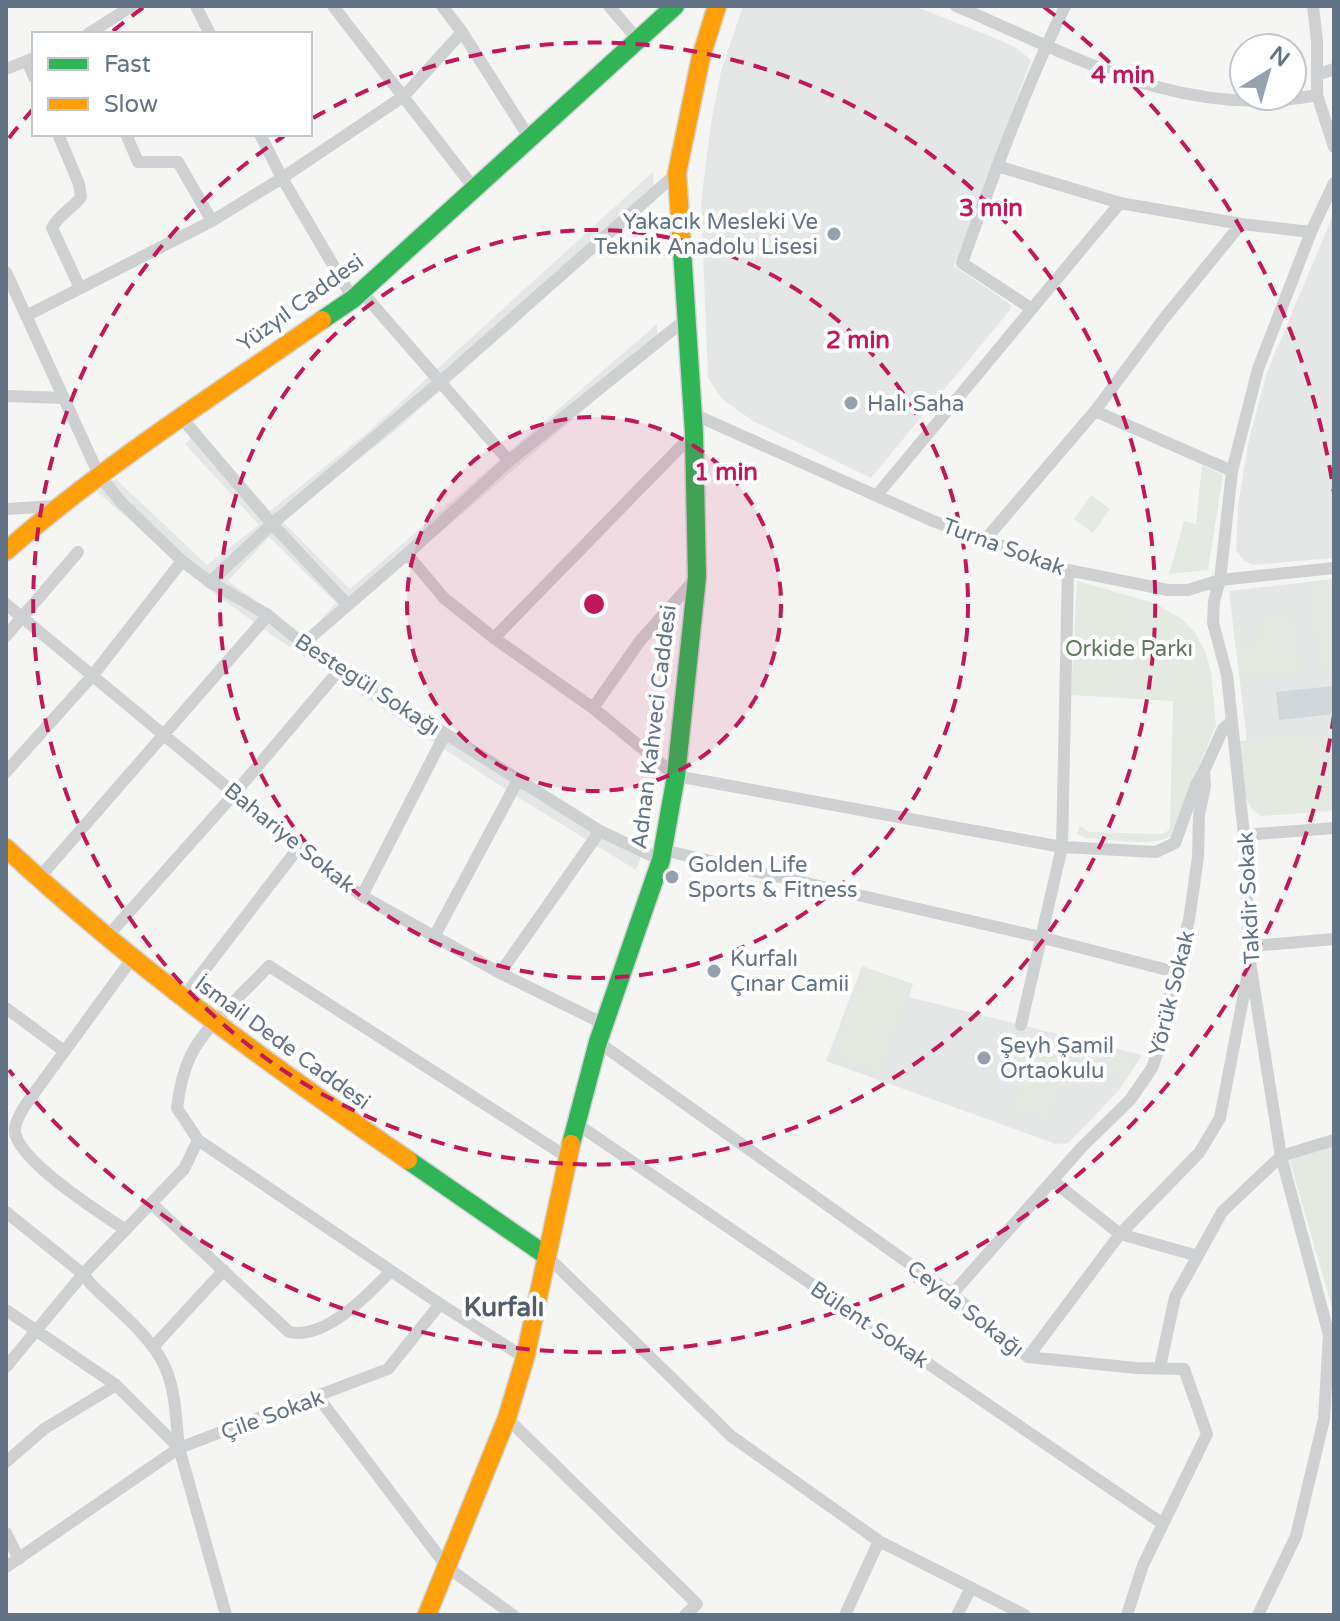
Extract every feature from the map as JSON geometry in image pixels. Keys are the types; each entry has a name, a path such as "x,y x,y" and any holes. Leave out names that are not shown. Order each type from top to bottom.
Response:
{"main road":[{"name":"Yüzyıl Caddesi","path":"6,551 57,506 99,475 357,295 675,6"},
{"name":"Adnan Kahveci Caddesi","path":"427,1615 507,1418 525,1358 567,1157 598,1042 662,855 676,776 697,577 694,424 677,173 701,57 717,6"},
{"name":"İsmail Dede Caddesi","path":"6,848 131,960 214,1025 547,1256"}],"street":[{"path":"91,32 132,6"},
{"path":"196,6 209,32"},
{"path":"333,6 474,188"},
{"path":"442,6 530,139"},
{"path":"609,6 639,41"},
{"path":"956,6 973,9 1045,47 1139,82 1216,101 1246,103 1317,95"},
{"path":"1032,309 962,263 997,166 1065,6"},
{"path":"1313,6 1317,41 1317,95 1334,147"},
{"path":"26,316 212,221 282,178 404,96 462,32"},
{"path":"6,69 31,59"},
{"path":"1317,75 1334,69"},
{"path":"59,136 79,184 81,197 72,209 56,219 52,228 80,288"},
{"path":"127,136 138,162 178,162 212,221"},
{"path":"261,136 282,178 357,295 440,382 509,461"},
{"path":"997,166 1120,203 1241,224 1311,232"},
{"path":"210,582 272,524 440,382 677,173"},
{"name":"Takdir Sokak","path":"1258,1615 1296,1536 1329,1416 1331,1359 1329,1335 1281,1156 1250,962 1244,835 1227,675 1213,623 1214,601 1220,580 1232,471 1258,369 1311,232 1334,183"},
{"path":"877,495 1120,203"},
{"path":"984,541 1095,411 1162,321 1241,224"},
{"name":"Bestegül Sokağı","path":"6,272 99,475 121,502 182,561 210,582 268,615 303,644 600,831 662,855 1040,937 1175,972"},
{"path":"303,644 509,461 685,320"},
{"path":"6,396 63,398"},
{"path":"1095,411 1232,471"},
{"path":"180,416 272,524 347,604"},
{"path":"494,638 694,424"},
{"name":"Turna Sokak","path":"694,424 877,495 984,541 1068,570 1168,590 1188,590 1220,580 1334,568"},
{"path":"6,509 57,506"},
{"path":"6,636 78,552"},
{"path":"407,554 444,598 494,638 593,708 676,776 1062,847 1156,852 1175,843 1204,771"},
{"path":"6,772 93,675 182,561"},
{"path":"1021,1025 1062,847 1068,570"},
{"path":"593,708 640,641 697,577"},
{"name":"Bahariye Sokak","path":"6,604 362,896 500,973 604,1024"},
{"path":"38,879 268,615"},
{"path":"106,938 341,668"},
{"name":"Yörük Sokak","path":"952,1294 1081,1148 1130,1100 1152,1068 1170,1006 1175,972 1189,920 1198,857 1204,771 1223,729 1232,721"},
{"path":"362,896 445,734"},
{"path":"435,935 518,780"},
{"path":"1244,835 1334,828"},
{"path":"500,973 600,831"},
{"path":"182,999 299,847"},
{"path":"1251,946 1334,939"},
{"path":"126,1230 75,1197 31,1157 15,1136 16,1122 24,1107 131,960"},
{"path":"1028,1357 1120,1234 1199,1153 1220,1118 1250,962"},
{"path":"525,1358 198,1140 177,1108 180,1084 192,1052 269,966 567,1157"},
{"path":"6,1008 64,1051"},
{"name":"Ceyda Sokağı","path":"598,1042 952,1294 1028,1357 1136,1368 1184,1369 1207,1434 1143,1565 1127,1615"},
{"name":"Bülent Sokak","path":"577,1124 1163,1524"},
{"path":"6,1367 83,1274 184,1169 198,1140"},
{"path":"1160,1367 1175,1297 1222,1212 1281,1156 1334,1140"},
{"path":"1053,1181 1120,1234 1198,1256"},
{"path":"152,1204 289,1332 300,1335 311,1333 360,1303 391,1271"},
{"path":"6,1212 83,1274 153,1347 166,1368 179,1448 226,1615"},
{"path":"547,1256 731,1436 879,1541 1025,1615"},
{"path":"153,1347 224,1270"},
{"name":"Çile Sokak","path":"6,1567 179,1448 388,1369 440,1304"},
{"path":"6,1310 116,1385 179,1448"},
{"path":"6,1462 44,1429 116,1385"},
{"path":"318,1397 447,1567 513,1615"},
{"path":"507,1418 697,1604 685,1615"},
{"path":"6,1533 19,1559"},
{"path":"845,1615 879,1541"},
{"path":"957,1615 971,1588"}],"shaded area":[{"name":"Yakacık Mesleki Ve Teknik Anadolu Lisesi","path":"743,6 914,6 1015,47 1031,60 954,266 1006,301 1011,305 1010,310 871,478 753,421 721,398 708,378 701,202 721,71"},
{"path":"653,172 654,191 514,326 396,430 282,521 350,589 657,324 658,347 313,641 642,854 636,870 511,793 279,640 208,589 94,489 116,479 207,565 259,525 185,444 199,431 270,511 368,432","holes":["269,537 336,603 305,636 228,581"]},
{"path":"1334,213 1334,558 1253,565 1243,560 1236,550 1238,506 1248,444 1267,372"},
{"path":"1334,579 1334,733 1247,740 1229,591"},
{"path":"1333,686 1334,714 1279,720 1276,692"},
{"name":"Şeyh Şamil Ortaokulu","path":"862,966 913,984 909,997 1142,1055 1120,1089 1086,1125 1068,1143 1056,1144 826,1061"}],"green space":[{"path":"1202,465 1223,475 1208,570 1169,574 1184,521 1196,524"},
{"path":"1091,495 1110,509 1093,533 1074,519"},
{"path":"1334,579 1334,669 1318,671 1307,583"},
{"name":"Orkide Parkı","path":"1077,581 1154,603 1182,619 1205,651 1211,671 1216,725 1172,835 1165,839 1131,842 1086,838 1077,834 1080,826 1089,832 1158,834 1170,828 1173,701 1071,695"},
{"path":"1293,610 1303,674 1240,678 1233,625 1243,624 1244,643 1254,642 1259,634 1257,613"},
{"path":"1334,732 1334,811 1261,816 1254,810 1242,783 1239,741"},
{"path":"865,969 910,986 880,1074 832,1057"},
{"path":"1031,1050 1070,1063 1049,1122 1012,1108"},
{"path":"1111,1052 1136,1059 1125,1078 1106,1073"},
{"path":"1334,1145 1334,1314 1290,1162 1293,1158"}],"traffic: fast":[{"path":"322,320 353,299 675,6"},
{"path":"571,1144 598,1042 661,860 676,776 697,577 694,433 682,249"},
{"path":"408,1160 547,1256"}],"traffic: slow":[{"path":"682,249 677,173 701,57 717,6"},
{"path":"6,551 121,460 322,320"},
{"path":"6,848 102,932 201,1011 408,1160"},
{"path":"427,1615 507,1418 525,1358 571,1144"}],"place":[{"name":"Yakacık Mesleki Ve Teknik Anadolu Lisesi","path":"834,234"},
{"name":"Halı Saha","path":"851,403"},
{"name":"Golden Life Sports & Fitness","path":"672,877"},
{"name":"Kurfalı Çınar Camii","path":"714,971"},
{"name":"Şeyh Şamil Ortaokulu","path":"984,1058"}],"district":[{"name":"Kurfalı","path":"504,1307"}]}
